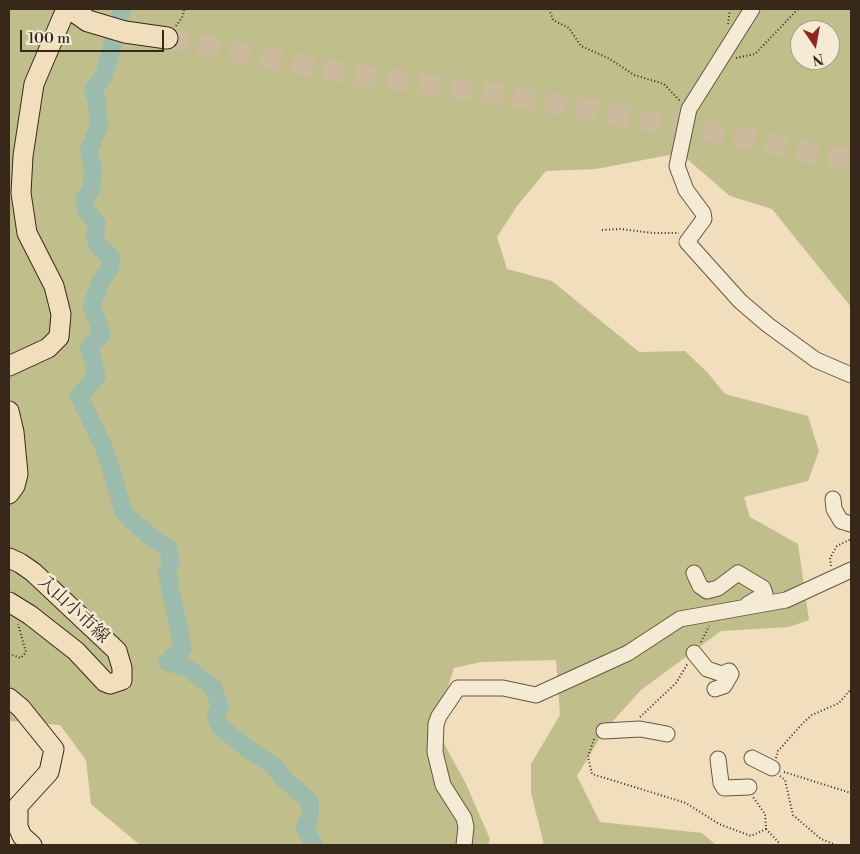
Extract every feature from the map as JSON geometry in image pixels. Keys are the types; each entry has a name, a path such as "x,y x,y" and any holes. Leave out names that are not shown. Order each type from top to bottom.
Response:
{"highway":[{"path":"71,9 88,21 126,32 167,38"}],"main road":[{"path":"9,366 48,348 59,337 61,314 54,286 27,233 21,192 23,156 34,84 66,9"},
{"path":"9,411 14,432 18,474 15,486 9,494"},
{"name":"入山小市線","path":"9,558 33,572 117,650 122,668 122,680 110,684 105,682 76,651 30,615 11,611"},
{"path":"9,698 20,708 54,749 48,772 18,806 18,827 22,836 32,845"}],"street":[{"path":"752,9 689,109 677,166 686,190 703,213 704,219 688,242 740,301 794,346 816,360 851,375"},
{"path":"833,499 834,509 840,521 851,524"},
{"path":"464,845 466,827 464,818 443,785 434,752 438,716 458,688 502,688 536,695 628,653 680,619 714,615 786,600 851,570"},
{"path":"694,573 700,586 707,591 718,588 738,573 763,588 765,594 741,609"},
{"path":"694,652 707,669 722,674 729,671 731,674 724,686 715,689"},
{"path":"604,731 640,729 667,734"},
{"path":"752,758 772,768"},
{"path":"718,759 721,782 724,788 748,787"}],"path":[{"path":"167,38 183,16 184,9"},
{"path":"549,9 553,20 569,28 581,46 610,59 634,75 664,84 689,109"},
{"path":"719,62 755,54 798,9"},
{"path":"602,230 620,229 653,233 694,232"},
{"path":"836,577 830,558 837,546 851,539"},
{"path":"9,654 21,658 26,652 18,623 11,611"},
{"path":"640,718 676,683 714,615"},
{"path":"772,768 778,751 803,723 812,715 839,703 851,688"},
{"path":"604,731 595,735 588,757 592,774 686,803 719,824 751,836 766,828"},
{"path":"772,768 851,793"},
{"path":"772,768 785,780 793,816 821,839 836,845"},
{"path":"748,787 764,814 766,828 781,845"}],"shaded area":[{"path":"9,9 851,9 851,307 772,209 730,196 680,153 596,169 546,171 517,206 497,237 507,269 552,281 639,352 685,351 708,373 725,394 808,416 819,451 808,481 744,497 750,517 798,544 809,620 789,627 721,631 641,690 604,731 577,776 600,822 702,833 716,845 544,845 531,793 531,764 560,715 556,660 481,662 454,668 435,727 466,784 490,839 488,845 140,845 91,804 86,760 60,725 9,721"}],"waterway":[{"path":"122,9 104,76 93,90 97,102 99,126 89,150 93,170 91,189 84,199 86,210 97,223 95,234 97,245 111,257 110,268 100,282 92,306 102,335 89,346 97,376 79,396 105,450 124,513 154,540 168,548 171,562 167,574 183,648 167,662 187,668 213,687 220,706 216,716 219,726 249,750 274,766 283,778 310,801 310,816 305,828 314,845"}],"tunnel":[{"path":"167,38 339,72 511,96 758,140 810,153 851,160"}]}
